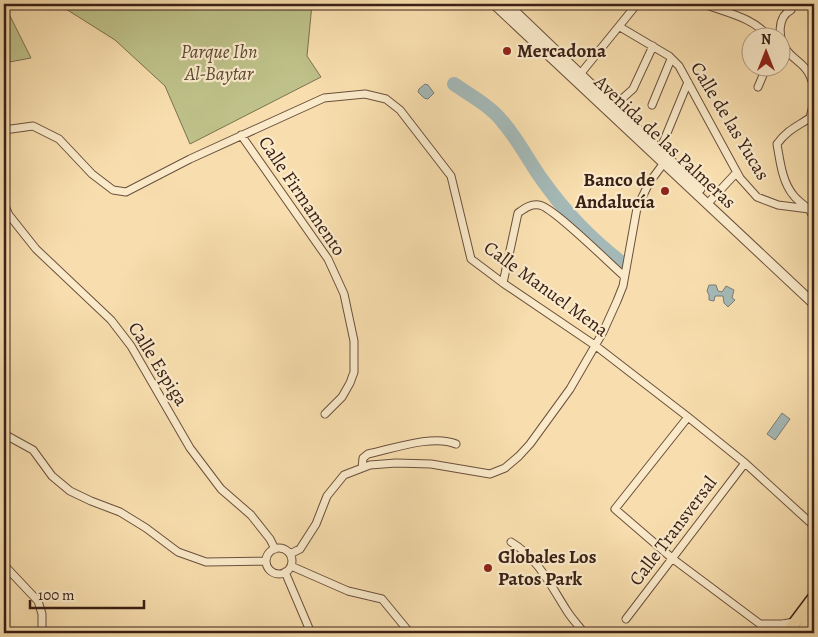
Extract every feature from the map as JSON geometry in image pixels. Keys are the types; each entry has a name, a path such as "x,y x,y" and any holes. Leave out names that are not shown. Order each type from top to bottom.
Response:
{"main road":[{"path":"788,626 814,597"},
{"path":"801,633 814,615"}],"street":[{"name":"Avenida de las Palmeras","path":"494,4 614,106 660,150 666,160 814,298"},
{"name":"Avenida de las Palmeras","path":"506,4 578,77 814,304"},
{"path":"578,77 637,4"},
{"path":"704,4 751,21 760,28"},
{"path":"791,10 783,17 781,22 780,28 784,44 786,51 803,64 808,72 813,82 814,94"},
{"name":"Calle de las Yucas","path":"620,27 653,46 679,66 737,172 757,197 778,205 811,207"},
{"path":"614,106 633,89 653,46"},
{"path":"652,105 671,59"},
{"path":"758,87 762,78"},
{"path":"660,150 688,82"},
{"name":"Calle Manuel Mena","path":"4,130 33,126 59,140 92,174 112,190 126,192 190,159 324,98 365,94 386,99 400,110 451,176 471,259 596,346 688,417 745,463 814,526"},
{"path":"814,100 812,116 786,131 777,144 780,163 788,187 794,197 811,207 814,218"},
{"name":"Calle Firmamento","path":"241,135 328,259 344,294 354,341 354,372 350,384 342,397 325,414"},
{"path":"290,554 300,549 316,524 327,496 344,475 370,465 396,462 431,464 490,474 505,468 519,456 570,389 596,346 617,301 624,276 637,208 649,183 666,160"},
{"path":"711,200 737,172"},
{"name":"Calle Espiga","path":"4,204 9,215 36,250 111,320 131,346 190,448 220,488 257,523 270,539 274,549"},
{"path":"503,283 518,213 528,206 541,205 554,213 624,276"},
{"path":"688,417 615,509 673,559 760,624 764,633"},
{"path":"4,434 33,450 52,476 70,491 90,502 120,512 146,528 178,552 206,562 266,562"},
{"path":"362,468 363,458 368,454 433,440 448,441 456,444"},
{"name":"Calle Transversal","path":"626,619 745,463"},
{"path":"511,542 520,548 542,571 569,614 584,633"},
{"path":"274,549 282,549 290,554 291,566 285,572 274,573 268,567 266,562 268,556 274,549"},
{"path":"4,565 38,601 42,614 42,633"},
{"path":"291,566 348,592 382,599 410,633"},
{"path":"285,572 311,633"},
{"path":"760,624 788,626"},
{"path":"773,633 788,626"}],"green space":[{"path":"4,4 31,58 4,63"},
{"name":"Parque Ibn Al-Baytar","path":"58,4 312,4 307,56 321,77 190,144 165,86 115,40"}],"shaded area":[{"path":"425,84 434,93 428,99 418,92"},
{"path":"709,285 716,285 718,291 722,292 726,286 734,290 732,298 735,300 728,307 724,303 723,296 715,296 714,301 709,300 707,291"},
{"path":"782,413 790,419 775,440 767,434"}],"waterway":[{"path":"454,84 492,110 508,128 560,204 590,235 622,263"}],"place":[{"name":"Mercadona","path":"507,51"},
{"name":"Banco de Andalucía","path":"665,191"},
{"name":"Globales Los Patos Park","path":"488,568"}]}
